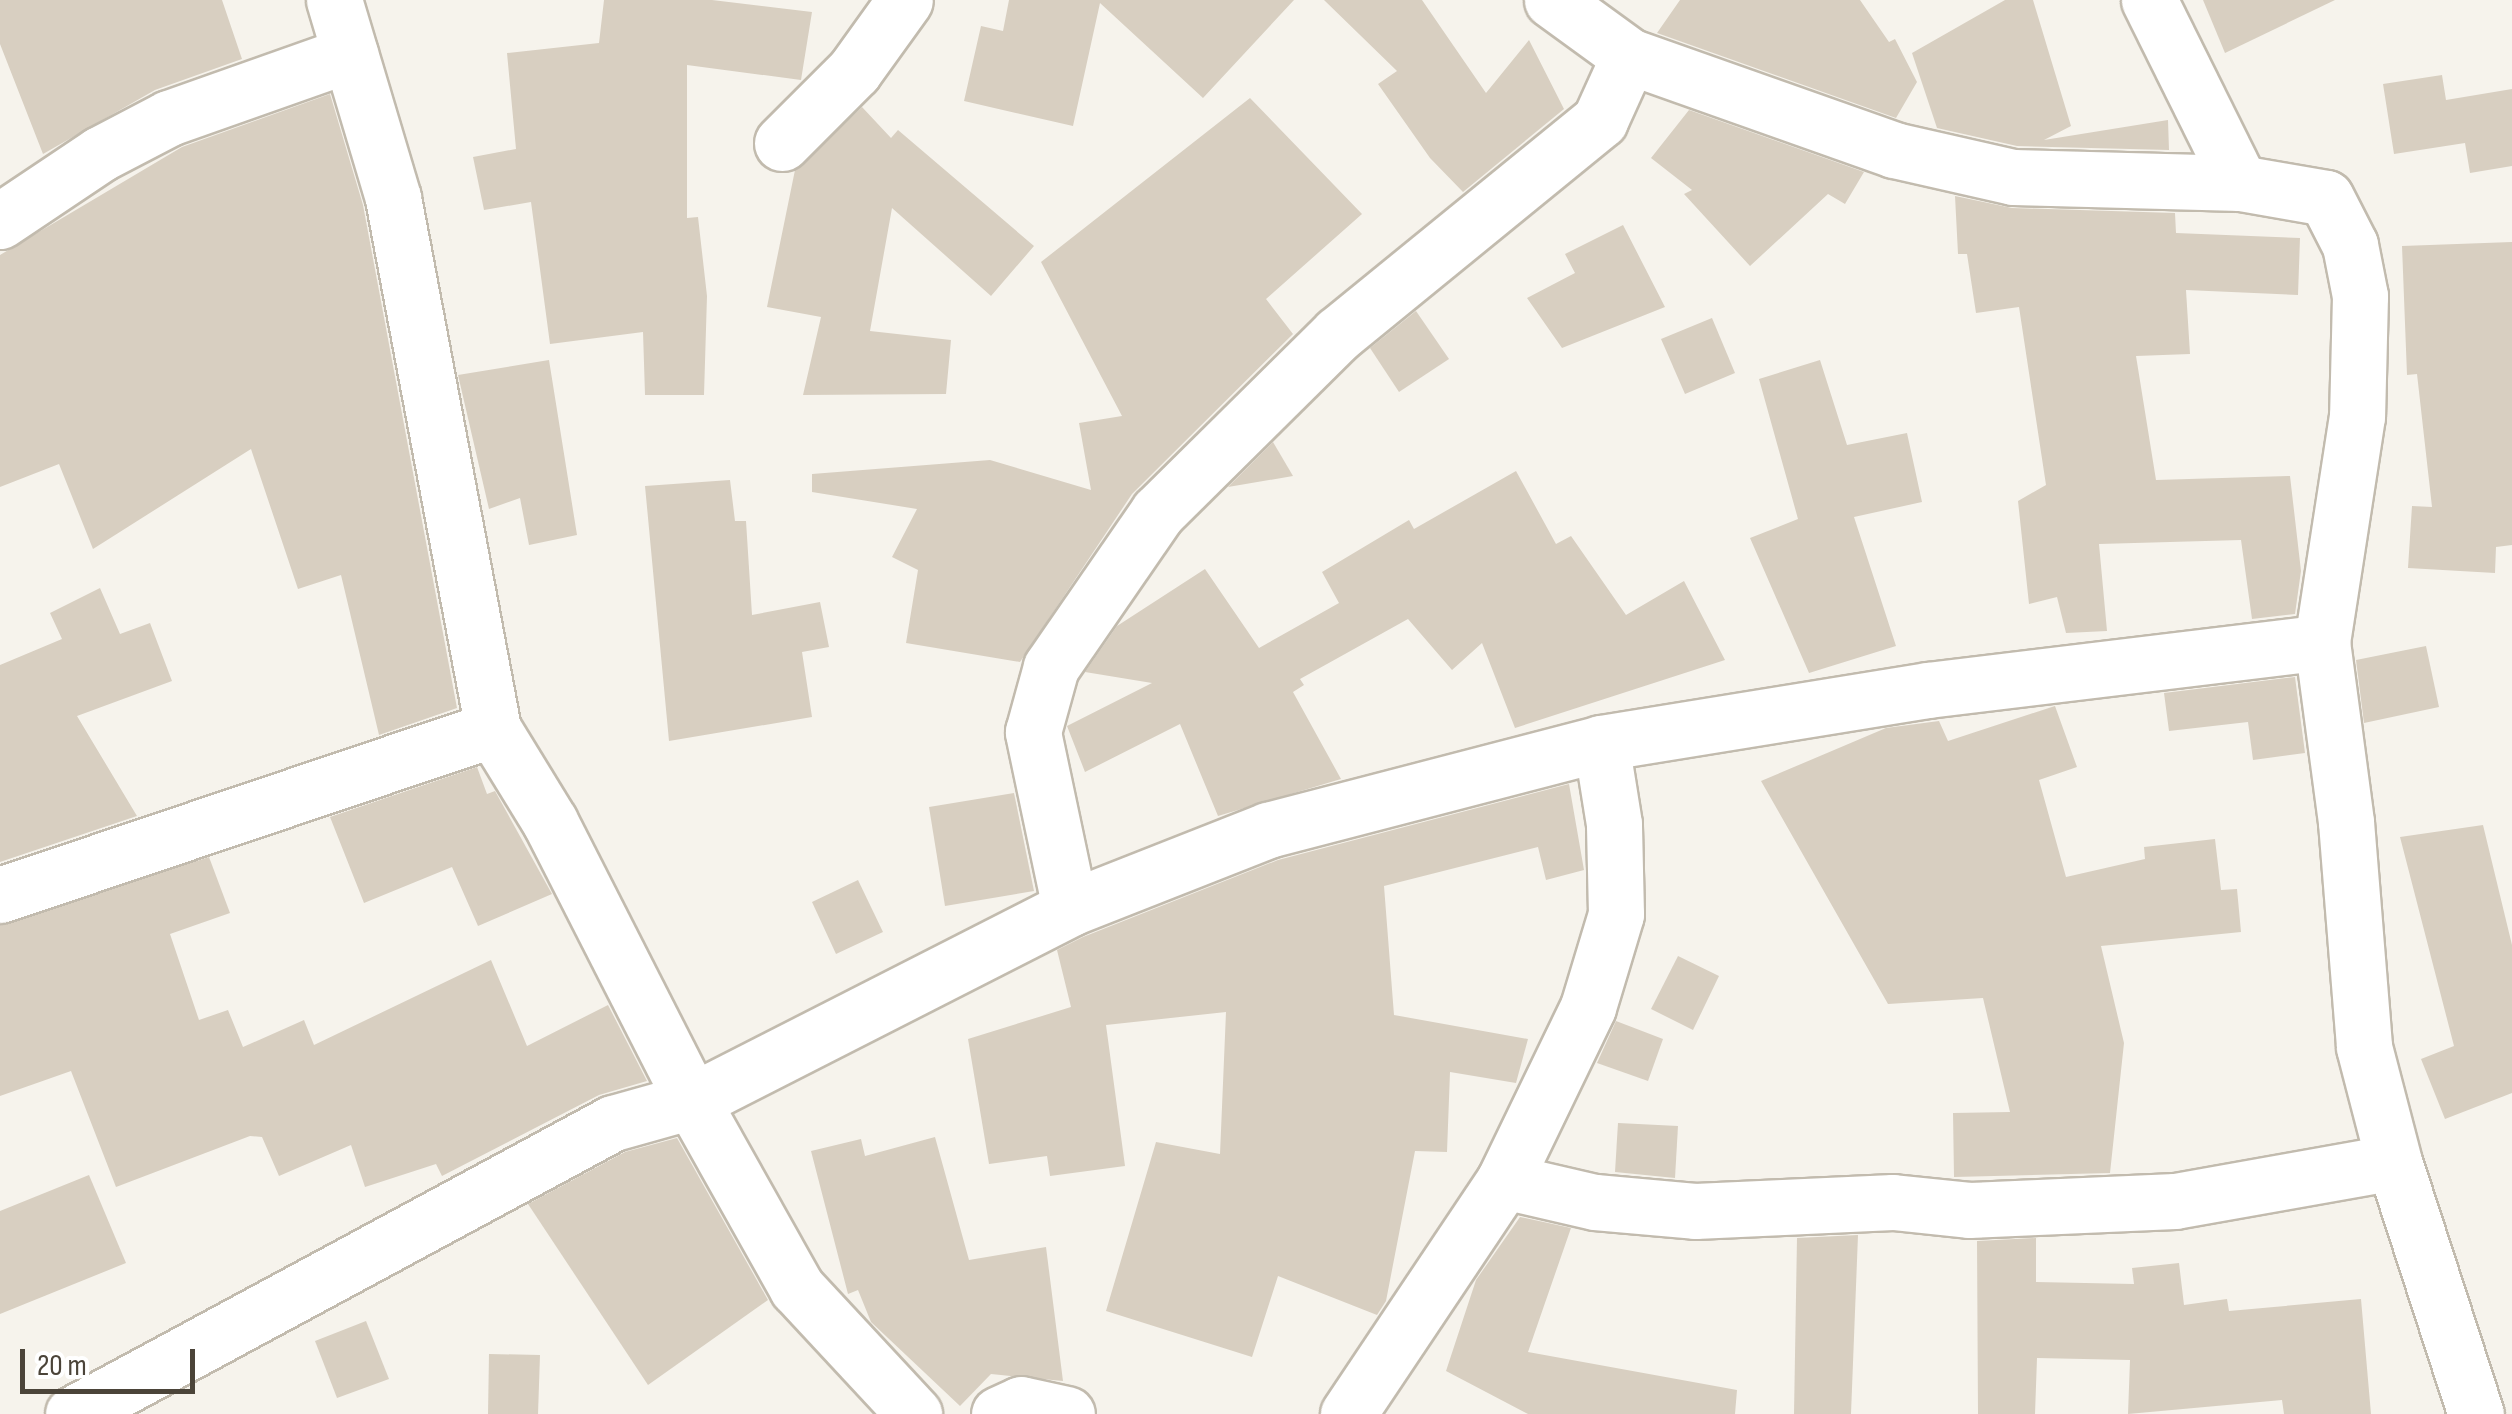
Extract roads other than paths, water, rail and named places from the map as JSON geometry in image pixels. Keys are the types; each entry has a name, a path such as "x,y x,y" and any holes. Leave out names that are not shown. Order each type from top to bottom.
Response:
{"street":[{"path":"334,0 393,198 494,729 550,822 692,1100 798,1288 914,1414"},
{"path":"782,143 854,70 906,0"},
{"path":"1552,0 1629,56 1894,150 2014,177 2240,183 2326,198 2350,244 2360,296 2358,416 2322,642 2346,822 2364,1048 2394,1162 2476,1414"},
{"path":"2149,0 2240,183"},
{"path":"0,222 100,154 169,118 350,54"},
{"path":"1070,908 1033,732 1050,667 1158,512 1338,334 1600,120 1629,56"},
{"path":"73,1414 614,1123 692,1100 1070,908 1268,830 1602,743 1928,690 2322,642"},
{"path":"0,895 494,729"},
{"path":"1348,1414 1504,1182 1588,1007 1616,914 1614,824 1602,743"},
{"path":"1504,1182 1595,1202 1695,1211 1894,1202 1970,1210 2175,1201 2394,1162"},
{"path":"1000,1414 1021,1404 1067,1414"}]}
